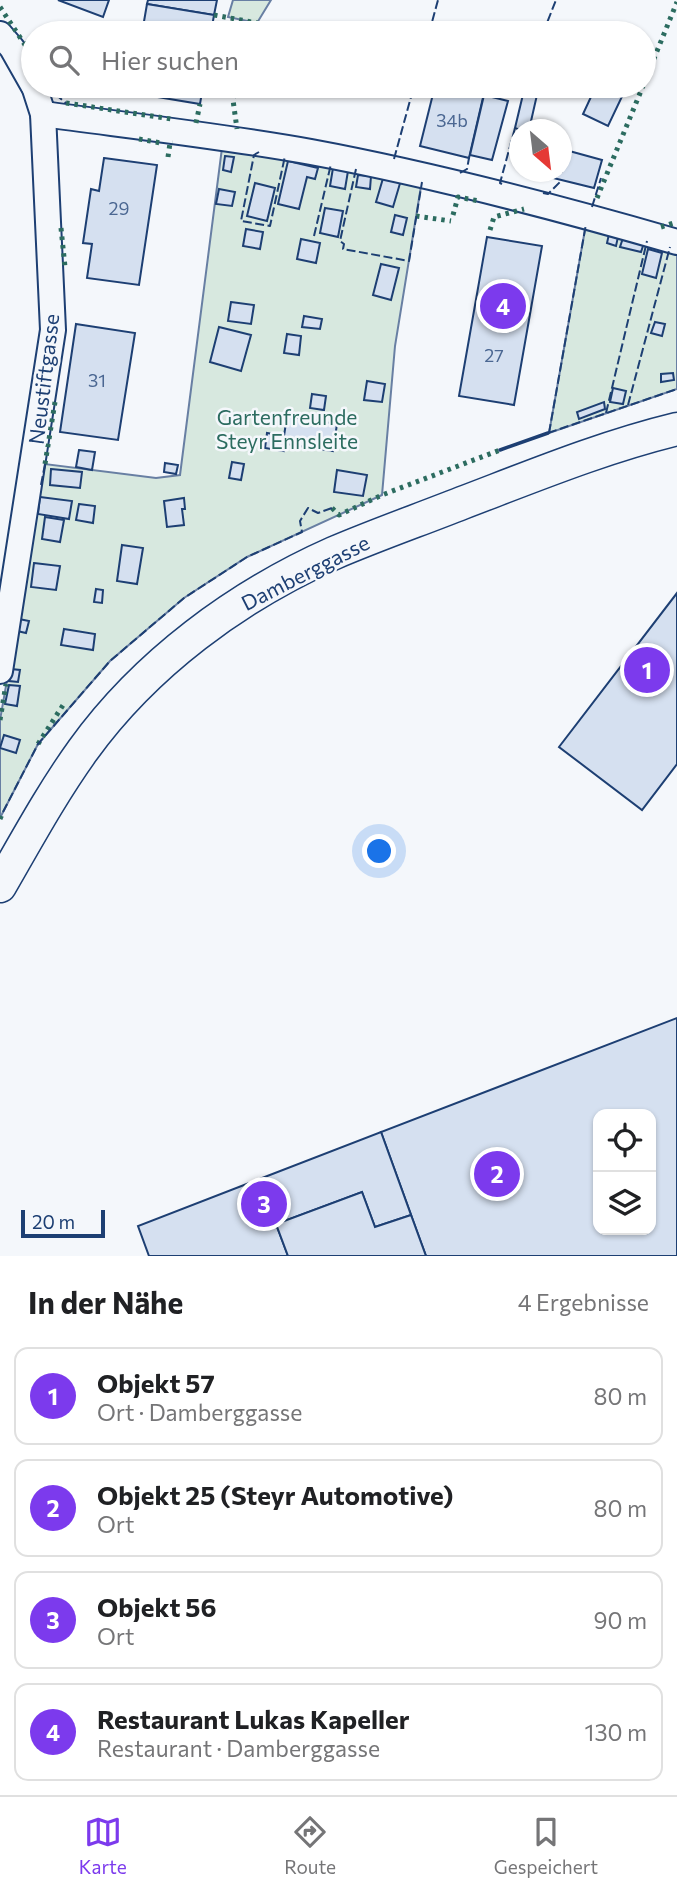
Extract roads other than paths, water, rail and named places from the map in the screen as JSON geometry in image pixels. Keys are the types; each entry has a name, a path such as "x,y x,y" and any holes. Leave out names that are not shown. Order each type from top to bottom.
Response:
{"street":[{"name":"Neustiftgasse","path":"0,34 21,64"},
{"name":"Neustiftgasse","path":"0,671 53,330 43,114 37,98"},
{"path":"43,114 255,144 369,164 499,192 677,242"},
{"name":"Damberggasse","path":"1,882 64,779 112,714 171,656 209,625 249,598 333,554 383,534 584,457 677,429"}],"place":[{"name":"Restaurant Lukas Kapeller","path":"503,306"},
{"name":"Objekt 57","path":"647,670"},
{"name":"Objekt 25 (Steyr Automotive)","path":"497,1174"},
{"name":"Objekt 56","path":"264,1204"}],"park label":[{"name":"Gartenfreunde Steyr Ennsleite","path":"287,428"}]}
